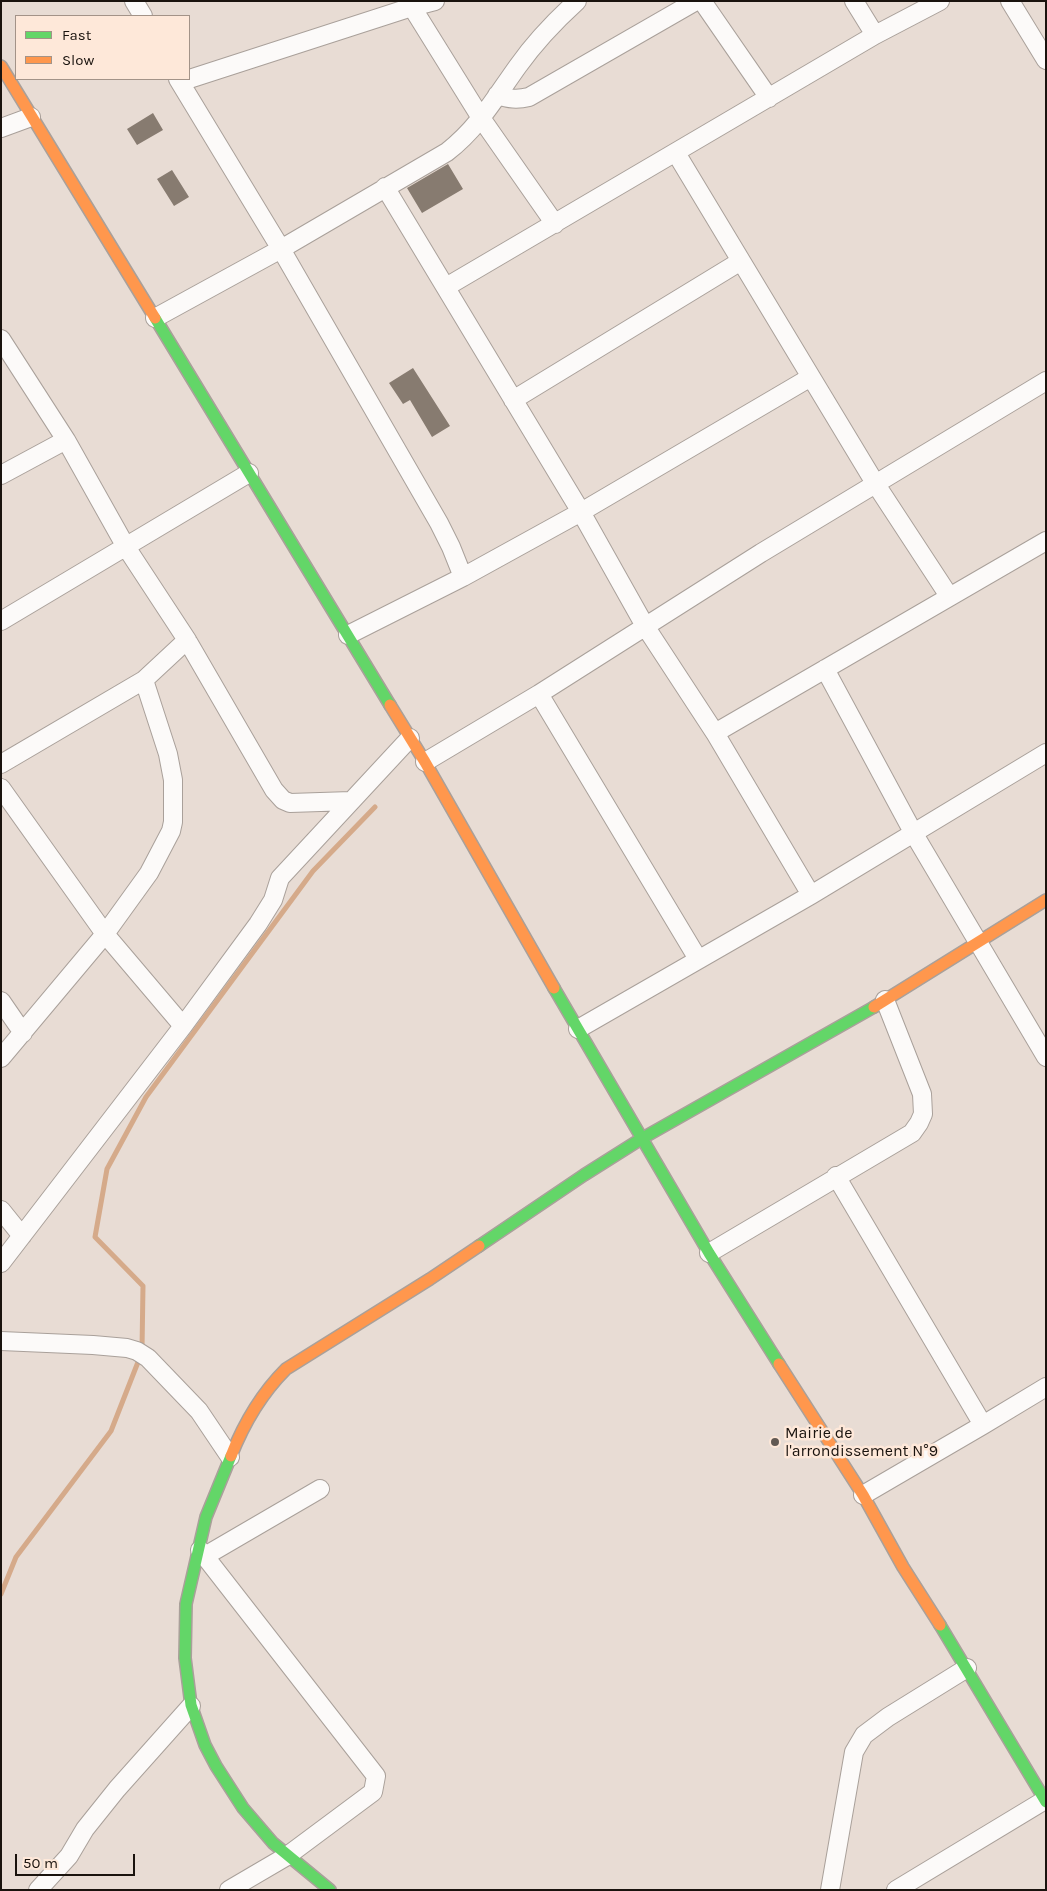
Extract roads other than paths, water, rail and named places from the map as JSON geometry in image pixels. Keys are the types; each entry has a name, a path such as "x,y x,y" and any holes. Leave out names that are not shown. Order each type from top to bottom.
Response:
{"street":[{"path":"134,1 142,15"},
{"path":"190,77 435,1"},
{"path":"156,318 447,152 472,130 519,64 556,20 577,1"},
{"path":"497,95 510,99 529,97 696,1"},
{"path":"702,1 769,98"},
{"path":"854,1 875,35"},
{"path":"446,286 555,224 875,35 940,1"},
{"path":"1010,1 1046,60"},
{"path":"412,7 481,118 555,224"},
{"path":"1,66 425,762 641,1139 709,1253 863,1495 903,1567 967,1668 1045,1801 896,1890"},
{"path":"179,80 281,248 439,523 463,577"},
{"path":"1,128 31,117"},
{"path":"676,153 875,483 950,596"},
{"path":"385,187 580,512 645,626 715,733 811,895"},
{"path":"513,400 741,261"},
{"path":"1,339 66,440 126,546 186,640 274,790 283,800 297,804 351,801"},
{"path":"348,635 463,577 580,512 811,377"},
{"path":"425,762 539,694 875,483 1046,381"},
{"path":"1,475 66,440"},
{"path":"1,621 249,472"},
{"path":"715,733 1046,541"},
{"path":"1,764 144,680 186,640"},
{"path":"825,669 914,834 1046,1057"},
{"path":"1,1058 105,934 149,873 171,831 174,822 173,780 168,754 144,680"},
{"path":"539,694 698,959"},
{"path":"1,1263 183,1026 258,924 273,900 280,878 410,738"},
{"path":"578,1029 811,895 1046,753"},
{"path":"1,788 105,934 183,1026"},
{"path":"330,1890 287,1856 258,1826 216,1768 197,1725 191,1706 188,1683 186,1610 191,1582 202,1553 203,1529 210,1505 230,1457 258,1402 271,1382 286,1369 430,1279 584,1175 641,1139 885,1000 1046,900"},
{"path":"709,1253 836,1176 912,1133 919,1123 922,1114 922,1094 885,1000"},
{"path":"1,1001 23,1033"},
{"path":"836,1176 984,1425"},
{"path":"1,1210 22,1236"},
{"path":"1,1341 93,1344 137,1352 148,1358 199,1411 230,1457"},
{"path":"863,1495 1046,1387"},
{"path":"202,1553 320,1489"},
{"path":"202,1553 376,1776 373,1792 287,1856 229,1890"},
{"path":"830,1890 854,1752 857,1746 864,1735 888,1717 967,1668"},
{"path":"38,1890 69,1856 84,1830 117,1789 191,1706"}],"waterway":[{"path":"142,1349 143,1286 95,1237 107,1169 146,1097 313,871 375,807"},
{"path":"1,1594 16,1557 111,1431 140,1357"}],"place":[{"name":"Mairie de l'arrondissement N°9","path":"775,1442"}]}
